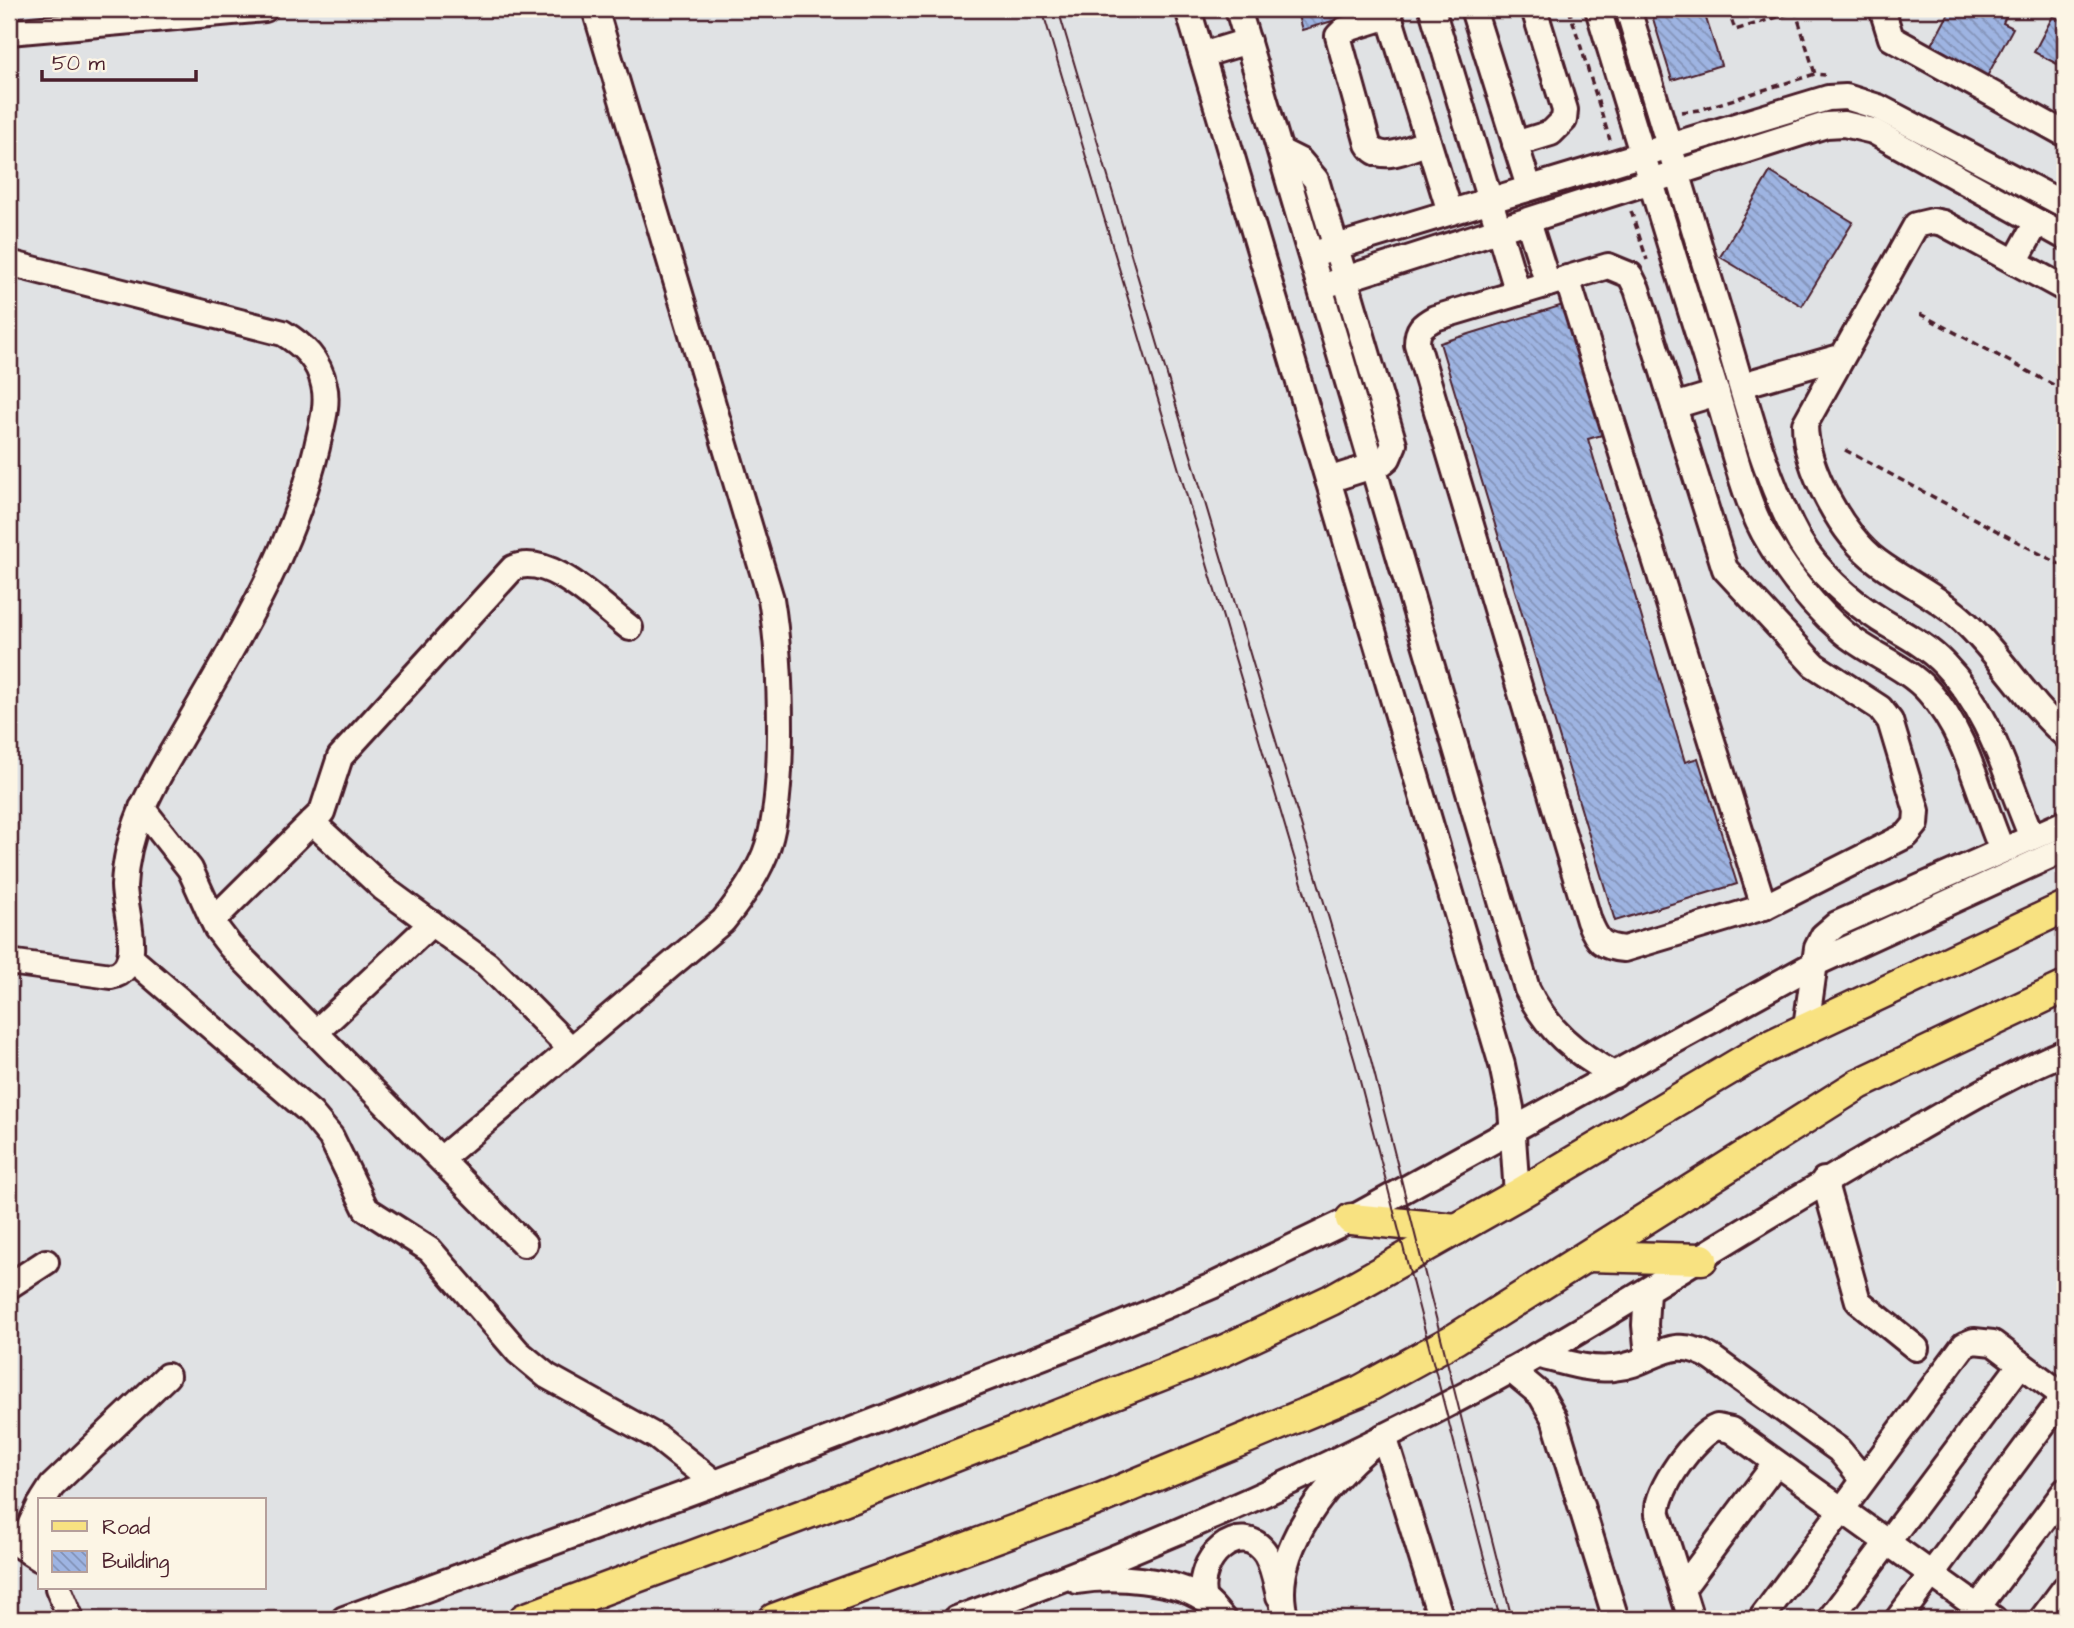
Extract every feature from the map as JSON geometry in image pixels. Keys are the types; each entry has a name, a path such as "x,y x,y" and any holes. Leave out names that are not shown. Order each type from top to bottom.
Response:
{"main road":[{"path":"524,1619 843,1500 1225,1350 1331,1300 1517,1195 1765,1048 2065,907"},
{"path":"774,1619 1102,1498 1360,1391 1455,1339 1859,1084 2065,987"},
{"path":"1351,1219 1457,1229"},
{"path":"1588,1256 1702,1259"}],"street":[{"path":"9,32 265,9"},
{"path":"441,1159 723,921 748,889 769,840 776,814 777,643 771,599 595,9"},
{"path":"1188,9 1499,1054 1514,1130 1517,1195"},
{"path":"1238,9 1282,152 1324,250 1334,283 1375,466 1527,989 1541,1015 1560,1038 1575,1051 1615,1075"},
{"path":"1432,9 1518,293"},
{"path":"1473,9 1529,187"},
{"path":"1515,144 1551,133 1564,120 1565,110 1534,9"},
{"path":"1598,9 1751,501 1767,540 1787,569 1844,632 1905,671 1947,714 1962,744 1982,803 2002,850"},
{"path":"1628,9 1742,385 1782,507 1802,544 1826,576 1878,618 1912,638 1943,663 1956,678 1983,717 1997,745 2032,837"},
{"path":"1882,9 1891,38 2065,134"},
{"path":"1428,142 1381,155 1372,150 1368,144 1339,36 1344,30 1388,12 1450,212"},
{"path":"1202,55 1248,41"},
{"path":"1324,250 1669,144 1823,99 1846,97 1863,100 2065,205"},
{"path":"1334,283 1826,125 1858,126 1873,131 2065,237"},
{"path":"1528,220 1557,281 1764,907"},
{"path":"2065,289 1943,223 1933,221 1916,225 1805,424 1807,447 1836,512 1858,544 1877,561 1944,604 1969,625 2009,670 2046,719 2065,735"},
{"path":"2015,262 2037,222"},
{"path":"9,264 283,333 310,354 325,385 323,418 312,466 280,557 259,600 142,808 125,866 124,891 131,958 123,970 111,976 9,962"},
{"path":"1608,266 1630,275 1725,569 1814,665 1880,708 1890,721 1917,811 1916,824 1907,835 1764,907 1624,949 1606,947 1596,939 1417,344 1417,333 1423,324 1435,318 1557,281 1608,266"},
{"path":"1742,385 1840,357"},
{"path":"1674,406 1717,393"},
{"path":"1328,480 1375,466"},
{"path":"213,920 312,822 327,802 333,769 340,757 513,568 533,563 552,569 630,628"},
{"path":"1936,700 1956,678"},
{"path":"142,808 190,869 213,920 230,946 524,1244"},
{"path":"312,822 383,888 493,970 571,1049"},
{"path":"1806,1027 1814,964 1823,936 1837,923 2065,823"},
{"path":"344,1619 715,1483 1080,1342 1212,1286 1351,1219 1814,964 2065,849"},
{"path":"316,1032 432,923"},
{"path":"131,958 311,1113 331,1137 366,1209 430,1250 532,1365 564,1386 657,1437 715,1483"},
{"path":"956,1619 1042,1587 1212,1517 1384,1436 1537,1356 1702,1259 1824,1181 1941,1115 2065,1052"},
{"path":"1824,1181 1849,1278 1920,1343"},
{"path":"9,1286 46,1262"},
{"path":"1647,1291 1644,1325 1648,1356"},
{"path":"1761,1619 1964,1345 1973,1341 1993,1343 2065,1397 1898,1619"},
{"path":"1537,1356 1585,1366 1615,1368 1680,1346 1702,1352 1839,1450 1863,1479"},
{"path":"1830,1619 2021,1364"},
{"path":"1511,1370 1541,1395 1554,1418 1616,1619"},
{"path":"44,1498 52,1486 167,1376"},
{"path":"1691,1619 1658,1514 1658,1500 1663,1487 1702,1435 1717,1427 1731,1430 1932,1574 1980,1615 2065,1491"},
{"path":"1284,1611 1291,1555 1311,1511 1343,1469 1384,1436"},
{"path":"1384,1436 1441,1619"},
{"path":"1682,1589 1776,1463"},
{"path":"23,1547 38,1510"},
{"path":"1203,1599 1201,1579 1207,1561 1226,1544 1243,1541 1260,1547 1266,1554 1284,1611"},
{"path":"1042,1587 1087,1579 1135,1580 1203,1599 1223,1619"},
{"path":"2042,1619 2065,1588"},
{"path":"59,1590 71,1619"}],"path":[{"path":"1728,9 1735,30 1804,9"},
{"path":"1795,10 1823,99"},
{"path":"1920,314 2065,391"},
{"path":"1845,450 2065,567"}],"building":[{"path":"1296,9 1343,9 1346,17 1302,30"},
{"path":"1650,9 1703,9 1721,65 1672,80"},
{"path":"1951,9 1997,9 2006,16 2003,23 2013,28 1983,84 1927,54"},
{"path":"2053,16 2065,23 2065,68 2034,52"},
{"path":"1770,172 1853,222 1802,306 1720,257"},
{"path":"1563,305 1602,435 1588,439 1685,762 1698,758 1737,884 1615,921 1440,343"}],"tram line":[{"path":"1042,9 1355,1062 1500,1619"},
{"path":"1058,9 1371,1060 1512,1619"}]}
